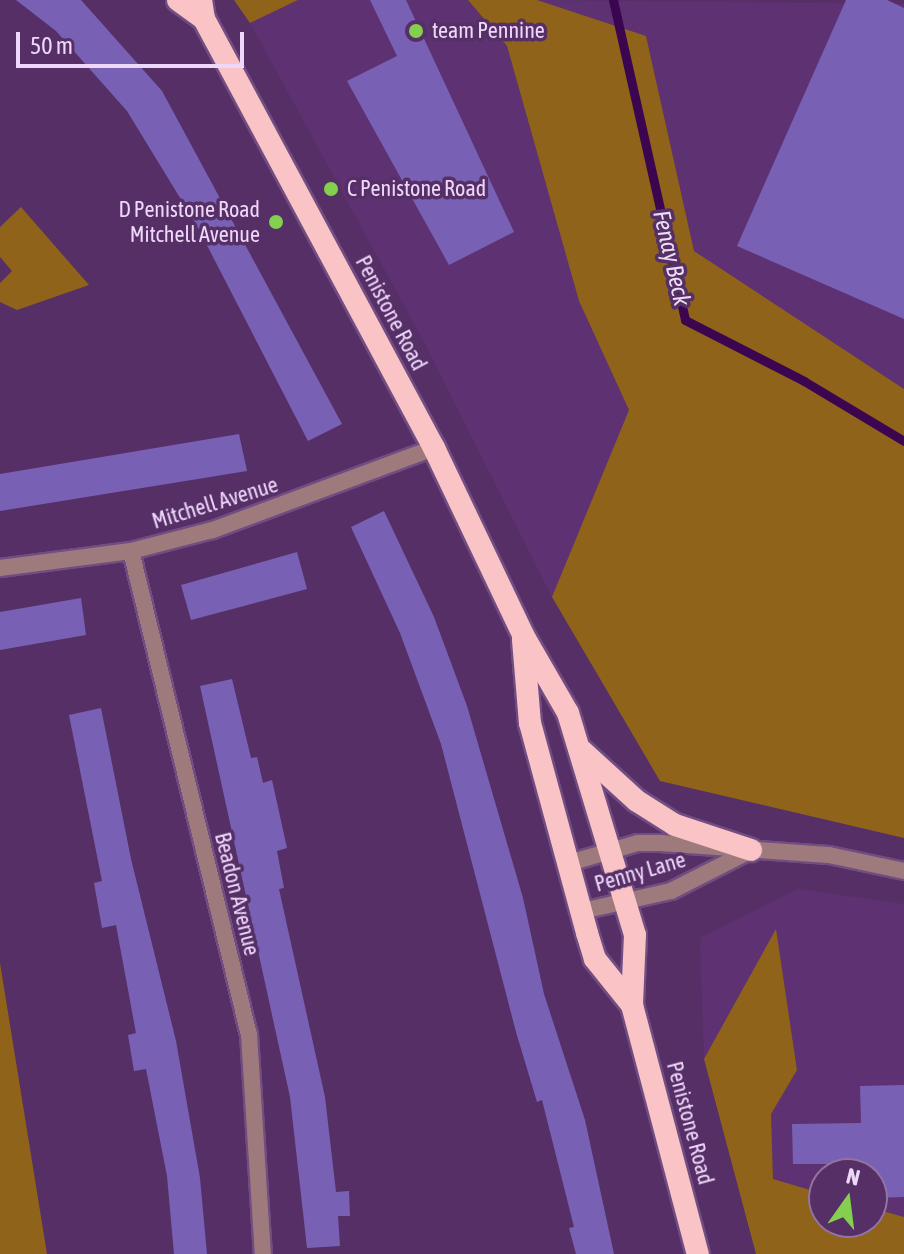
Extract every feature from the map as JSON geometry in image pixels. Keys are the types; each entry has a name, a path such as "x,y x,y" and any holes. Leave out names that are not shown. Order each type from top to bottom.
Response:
{"highway":[{"name":"Penistone Road","path":"178,0 203,10 434,448 523,635 568,713 613,851 637,950 632,1005 698,1254"},
{"name":"Penistone Road","path":"523,635 530,723 595,959 632,1005"},
{"path":"581,750 637,801 675,825 751,850"}],"street":[{"name":"Mitchell Avenue","path":"0,568 131,551 213,530 434,448"},
{"name":"Beadon Avenue","path":"131,551 249,1034 263,1254"},
{"name":"Penny Lane","path":"569,863 660,843 829,855 904,871"},
{"name":"Penny Lane","path":"582,911 688,884 751,850"}],"shaded area":[{"path":"234,0 298,0 250,23"},
{"path":"298,0 468,0 507,46 579,301 629,410 552,597 423,340 250,23"},
{"path":"468,0 537,0 646,36 694,251 904,389 904,838 660,781 552,597 629,410 579,301 507,46"},
{"path":"537,0 904,4 904,389 694,251 646,36"},
{"path":"21,207 89,285 17,310 0,302 0,283 12,271 0,257 0,227"},
{"path":"797,889 904,904 904,1217 888,1212 888,1158 808,1158 808,1189 773,1179 771,1113 797,1070 776,930 704,1059 700,938"},
{"path":"776,929 797,1070 771,1114 773,1179 808,1189 808,1238 888,1238 888,1212 904,1217 904,1254 756,1254 704,1059"},
{"path":"0,963 47,1254 0,1254"}],"building":[{"path":"16,0 81,0 162,91 342,424 308,441 196,224 127,111 56,31"},
{"path":"370,0 406,0 514,232 449,265 347,81 397,56"},
{"path":"846,0 887,0 904,8 904,319 737,246"},
{"path":"239,434 247,471 0,511 0,474"},
{"path":"384,511 434,617 467,706 523,898 544,994 585,1120 614,1254 576,1254 569,1228 574,1227 542,1100 537,1102 516,1032 441,744 400,633 351,527"},
{"path":"297,552 307,589 191,620 181,585"},
{"path":"81,598 86,635 0,650 0,612"},
{"path":"232,679 251,758 257,757 263,783 272,780 287,848 277,851 284,888 279,889 325,1097 336,1192 349,1191 350,1216 338,1216 340,1246 307,1248 290,1097 200,686"},
{"path":"101,708 131,859 176,1041 200,1178 207,1254 174,1254 167,1176 146,1069 134,1071 128,1035 136,1033 116,925 102,928 94,883 102,881 69,715"},
{"path":"904,1085 904,1197 888,1198 888,1158 808,1158 808,1164 793,1164 792,1124 861,1123 860,1086"}],"waterway":[{"name":"Fenay Beck","path":"613,0 685,320 804,381 904,441"}],"place":[{"name":"team Pennine","path":"416,31"},
{"name":"C Penistone Road","path":"331,189"},
{"name":"D Penistone Road Mitchell Avenue","path":"276,222"}]}
